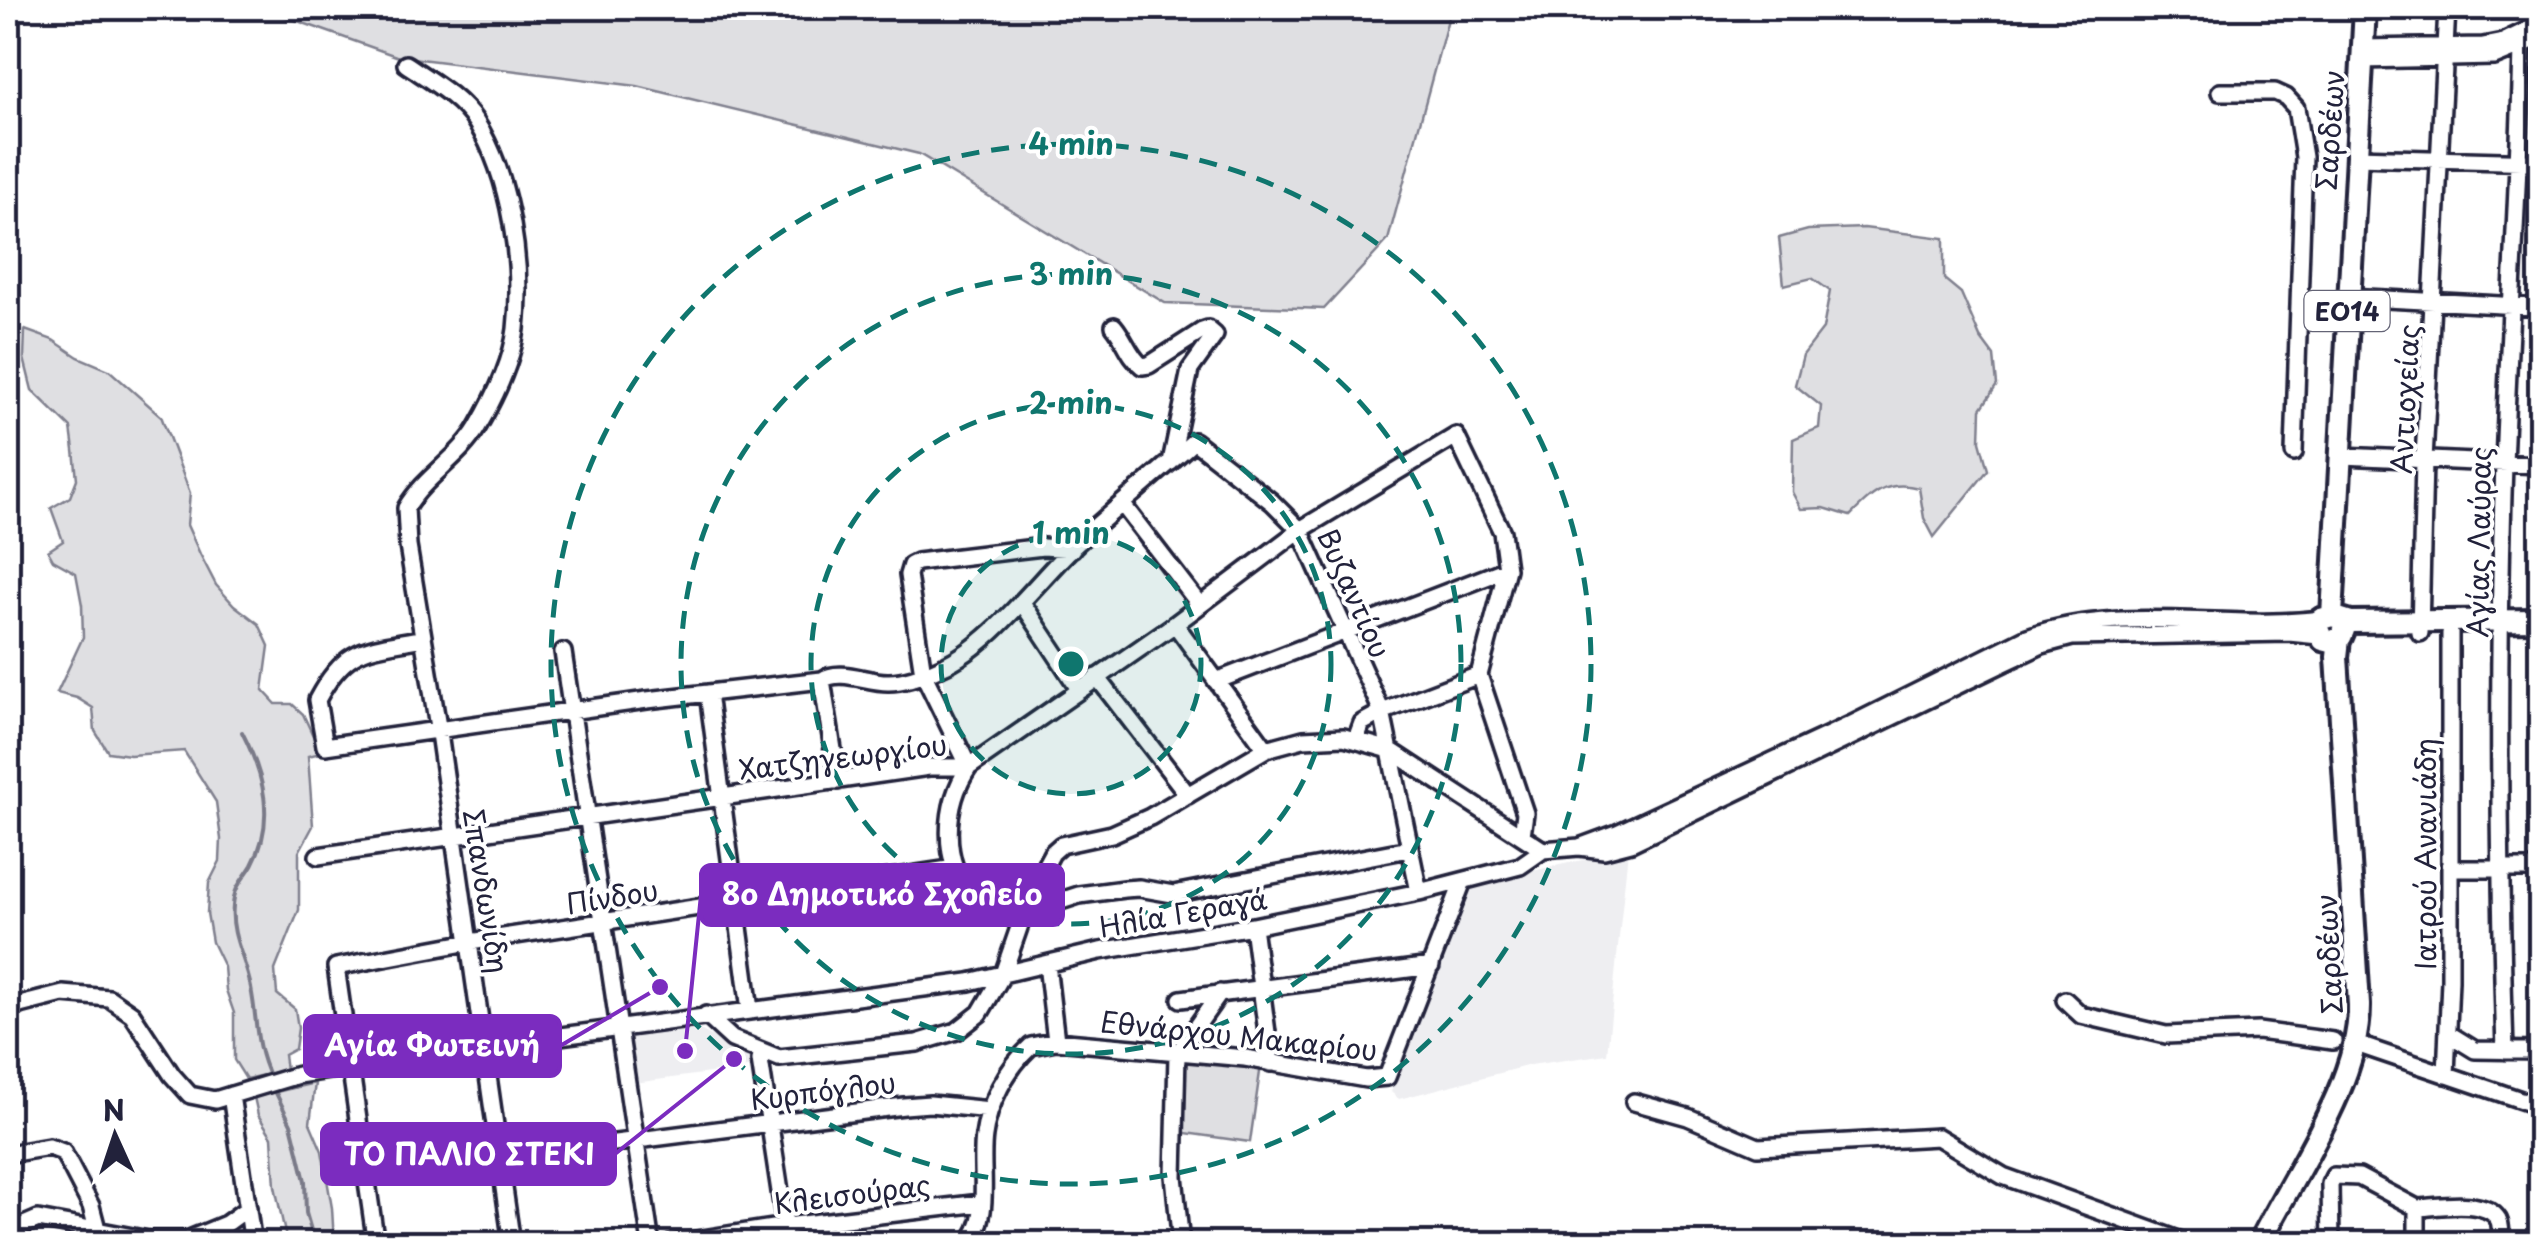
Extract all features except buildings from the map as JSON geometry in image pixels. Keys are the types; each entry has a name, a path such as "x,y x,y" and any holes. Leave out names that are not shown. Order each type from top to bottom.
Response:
{"main road":[{"name":"Σαρδέων","path":"2245,1244 2333,1076 2346,1032 2331,630 2365,8"},
{"path":"2420,626 2450,633 2540,620"},
{"path":"2331,630 2500,626 2540,632"},
{"name":"Σαρδέων","path":"2259,1244 2344,1080 2358,1039 2360,1005 2337,662 2331,630"}],"street":[{"name":"Αντιοχείας","path":"2420,626 2424,460 2447,8"},
{"path":"2362,54 2494,57 2540,24"},
{"path":"2520,42 2540,38"},
{"name":"Αγίας Λαύρας","path":"2504,1051 2500,626 2504,463 2520,162 2520,42"},
{"name":"Σπανδωνίδη","path":"406,64 474,119 502,178 511,222 516,329 510,359 474,433 406,508 408,546 512,1244"},
{"path":"2220,92 2275,92 2286,96 2296,108 2304,157 2294,453"},
{"path":"2355,157 2540,162"},
{"path":"2347,297 2540,307"},
{"path":"423,638 359,650 342,665 318,700 325,746 829,676 888,682 957,658 1022,604 1072,549 1171,462 1190,370 1215,336 1208,329 1202,331 1142,366 1114,326"},
{"name":"Χατζηγεωργίου","path":"318,856 929,766 969,767 1175,624 1300,530 1456,436 1502,532 1507,569"},
{"name":"Βυζαντίου","path":"1171,462 1194,441 1272,502 1300,530 1382,712 1419,892"},
{"path":"2342,456 2540,465"},
{"path":"1123,506 1199,604"},
{"path":"1072,549 1043,547 911,565 908,575 923,673 969,767 949,806 954,868 972,897 986,908 1023,917 1079,895 1139,888 1172,894 1409,849"},
{"path":"1216,681 1507,569"},
{"path":"1507,569 1478,675 1525,814 1522,835"},
{"path":"1022,604 1080,689"},
{"path":"706,1016 732,1039 779,1058 938,1038 957,1032 980,1013 1003,974 1043,867 1060,845 1112,834 1150,817 1266,749 1317,738 1356,739 1390,750 1543,850 1578,847 1617,833 1850,725 2027,637 2056,627 2117,620 2331,630"},
{"path":"1175,624 1266,749"},
{"name":"Ιατρού Ανανιάδη","path":"2446,1076 2450,633"},
{"path":"563,652 651,1244"},
{"path":"1356,739 1362,723 1382,712 1478,675"},
{"path":"1097,677 1188,795"},
{"path":"822,680 838,780"},
{"path":"708,692 750,1010"},
{"name":"Ηλία Γεραγά","path":"232,1096 252,1086 298,1076 485,1046 969,982 1100,951 1253,926 1419,892 1520,866 1543,850"},
{"name":"Πίνδου","path":"351,1067 336,967 470,942 954,868"},
{"path":"2450,870 2540,870"},
{"name":"Εθνάρχου Μακαρίου","path":"1056,1041 1271,1064 1329,1075 1380,1080 1388,1077 1462,881"},
{"path":"1253,926 1271,1064"},
{"path":"967,1244 978,1228 982,1149 990,1110 1022,1054 1041,1042 1056,1041 1047,964"},
{"path":"1182,999 1431,966"},
{"path":"1180,1244 1174,1176 1177,1054 1220,993"},
{"path":"8,1008 63,994 109,998 132,1014 190,1094 204,1100 232,1096 253,1244"},
{"path":"2065,1000 2082,1015 2166,1036 2258,1031 2332,1041"},
{"path":"2449,1034 2474,1050 2540,1051"},
{"path":"2365,1047 2527,1102"},
{"path":"763,1053 760,1060 788,1244"},
{"path":"351,1067 376,1244"},
{"path":"1634,1102 1688,1116 1758,1146 1938,1137 2003,1176 2190,1244"},
{"name":"Κυρπόγλου","path":"364,1175 769,1121 930,1104 990,1110"},
{"path":"8,1154 49,1148 63,1152 91,1206 97,1229"},
{"path":"2331,1244 2330,1184 2334,1176 2359,1177 2417,1208 2474,1207 2494,1214 2499,1221 2500,1244"},
{"name":"Κλεισούρας","path":"670,1244 981,1203"},
{"path":"8,1232 38,1219 149,1240 187,1240 226,1224 248,1208"},
{"path":"2417,1208 2417,1244"}],"shaded area":[{"path":"261,8 1451,8 1388,240 1324,309 1165,303 919,154 637,86 396,56"},
{"path":"1864,228 1944,238 1944,279 1961,293 1980,337 1994,356 1997,385 1981,409 1980,441 1988,470 1934,537 1924,518 1919,488 1898,485 1881,490 1850,516 1824,508 1801,509 1792,492 1793,439 1819,428 1821,406 1795,385 1803,355 1823,329 1830,291 1812,278 1784,285 1779,238 1808,230"},
{"path":"25,330 53,340 78,357 109,370 161,416 190,493 187,525 200,554 216,585 259,624 269,646 263,690 276,704 292,704 303,714 321,753 308,756 313,826 299,852 299,910 275,970 277,994 295,1009 298,1028 295,1049 284,1055 286,1070 246,1079 234,1060 234,1013 207,913 209,883 220,861 216,802 184,751 130,755 108,752 95,731 93,708 77,698 57,693 83,637 82,605 76,573 53,560 48,551 63,541 51,508 70,497 77,479 71,428 32,390 24,358"},
{"path":"1628,850 1607,1054 1530,1065 1399,1099 1391,1092 1464,886"},
{"path":"683,1021 751,1057 756,1061 755,1067 634,1083 625,1030"},
{"path":"1180,1059 1261,1065 1250,1142 1178,1132"},
{"path":"315,1083 310,1123 322,1151 334,1243 287,1243 275,1186 272,1137 258,1115 254,1097"}],"waterway":[{"path":"242,732 261,781 265,814 259,848 235,893 233,917 270,1078"},
{"path":"273,1087 291,1124 315,1244"}],"place":[{"name":"Αγία Φωτεινή","path":"660,987"},
{"name":"8ο Δημοτικό Σχολείο","path":"685,1051"},
{"name":"ΤΟ ΠΑΛΙΟ ΣΤΕΚΙ","path":"734,1059"}]}
